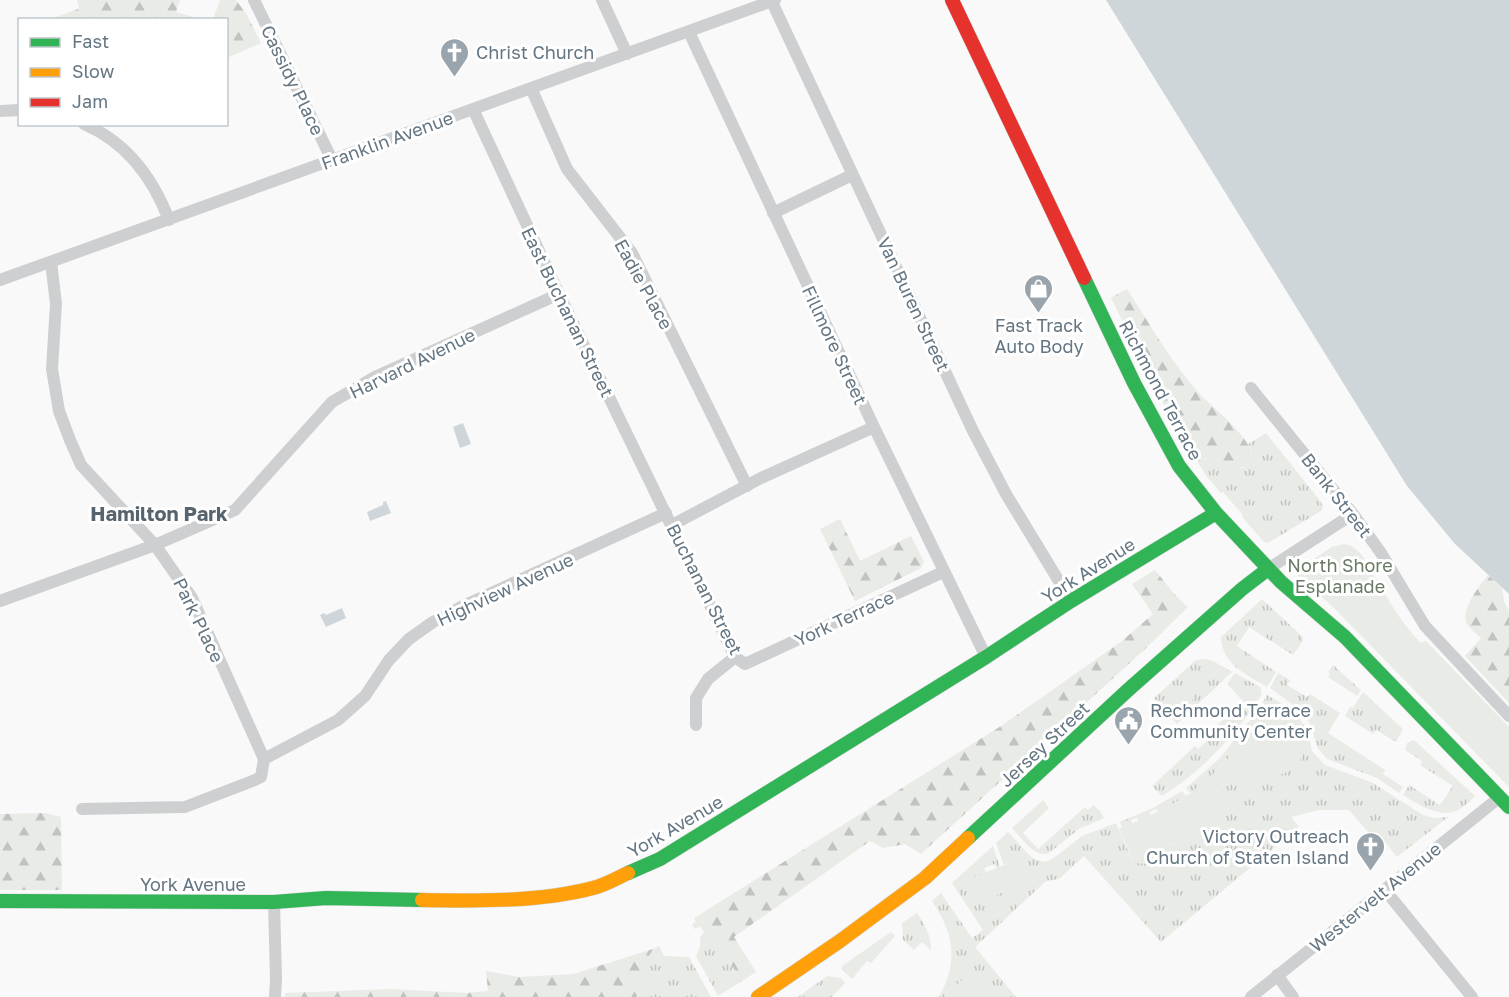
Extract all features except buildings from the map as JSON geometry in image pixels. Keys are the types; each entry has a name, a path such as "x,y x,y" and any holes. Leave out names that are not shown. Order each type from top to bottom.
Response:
{"street":[{"name":"Cassidy Place","path":"254,0 332,160"},
{"path":"602,0 627,54"},
{"name":"Franklin Avenue","path":"0,280 772,0"},
{"name":"Van Buren Street","path":"772,0 979,442 1006,494 1071,601"},
{"name":"Richmond Terrace","path":"952,0 1144,403 1179,466 1216,513 1268,569 1345,637 1504,802"},
{"name":"Fillmore Street","path":"689,32 874,427 986,657"},
{"name":"Eadie Place","path":"531,88 567,169 632,253 747,486"},
{"name":"East Buchanan Street","path":"473,109 559,294 666,513"},
{"path":"0,111 18,110"},
{"path":"88,126 109,138 140,167 154,187 169,220"},
{"path":"773,213 852,175"},
{"name":"Park Place","path":"51,262 56,303 52,369 59,411 70,440 81,465 155,545 192,598 264,759"},
{"name":"Harvard Avenue","path":"0,601 155,545 235,510 332,402 375,377 559,294"},
{"name":"Bank Street","path":"1251,388 1353,514 1381,553 1425,626 1509,716"},
{"path":"672,525 747,486 874,427"},
{"name":"Buchanan Street","path":"666,513 740,660"},
{"name":"Highview Avenue","path":"264,759 338,720 365,696 389,660 409,639 433,622 666,513"},
{"name":"York Avenue","path":"0,901 274,902 326,898 475,901 556,895 595,888 660,859 986,657 1071,601 1216,513"},
{"name":"Jersey Street","path":"758,997 840,941 925,878 1128,690 1242,589 1268,569 1353,514"},
{"name":"York Terrace","path":"696,725 696,698 708,679 740,660 943,572"},
{"path":"82,809 185,807 261,777 264,759"},
{"name":"Westervelt Avenue","path":"1251,997 1385,890 1504,802"},
{"path":"1385,890 1472,997"},
{"path":"274,902 275,997"},
{"path":"1277,975 1293,997"}],"green space":[{"path":"77,0 180,0 176,12 197,18 54,18 78,9"},
{"path":"220,0 236,0 247,15 261,43 228,58 228,18 213,18"},
{"path":"1127,289 1187,379 1244,439 1252,454 1248,465 1239,467 1214,459 1195,458 1169,415 1111,298"},
{"path":"1266,433 1321,502 1323,508 1268,543 1264,542 1223,492 1221,493 1207,477 1195,458 1214,459 1242,468 1248,465 1252,453 1248,444"},
{"path":"840,519 860,561 911,536 924,562 921,568 855,601 820,529"},
{"name":"North Shore Esplanade","path":"1344,544 1352,546 1361,554 1396,611 1421,643 1426,641 1509,727 1509,787 1334,608 1294,572 1332,547"},
{"path":"1155,570 1188,607 921,854 905,844 883,848 870,841 734,937 756,972 742,981 699,915 1001,726 1122,641 1153,614 1132,584"},
{"path":"1488,575 1502,588 1504,601 1509,611 1509,703 1465,656 1481,638 1467,624 1466,612 1472,598"},
{"path":"1262,599 1302,636 1303,641 1293,655 1249,627 1237,646 1276,672 1267,687 1243,673 1230,662 1222,647 1221,637"},
{"path":"1205,659 1232,672 1177,724 1172,718 1194,698 1182,686 1161,705 1154,698 1196,660"},
{"path":"1333,665 1361,690 1357,696 1328,677 1330,674 1328,672"},
{"path":"1235,673 1260,687 1262,694 1218,751 1192,775 1162,796 1152,786 1195,746 1198,749 1215,733 1213,729 1243,701 1227,684"},
{"path":"1278,673 1290,680 1287,685 1307,697 1310,694 1340,713 1328,733 1385,770 1383,774 1403,787 1399,793 1377,778 1327,759 1317,747 1311,725 1300,710 1270,688"},
{"path":"1182,685 1194,698 1172,718 1161,705"},
{"path":"1363,692 1403,729 1396,742 1376,730 1373,734 1345,716"},
{"path":"1267,695 1297,715 1308,732 1312,751 1325,765 1373,783 1423,815 1434,818 1448,817 1397,857 1378,833 1369,833 1349,810 1319,810 1291,817 1299,827 1161,942 1084,856 1059,879 1046,881 975,947 1016,997 987,997 983,988 970,975 948,991 945,997 939,997 949,971 951,948 945,925 932,901 941,893 972,938 983,930 952,883 993,846 1000,867 1015,861 1004,865 996,843 1008,832 1031,857 1046,862 1082,836 1116,823 1132,860 1148,860 1148,852 1170,846 1171,843 1175,844 1195,832 1213,810 1219,786 1228,783 1242,788 1289,771 1302,756 1302,746 1297,729 1287,717 1264,705 1263,702","holes":["995,864 996,868 1000,867 986,873 984,868"]},
{"path":"1268,706 1281,712 1296,726 1301,740 1302,754 1296,767 1242,788 1228,783 1221,785 1217,791 1222,801 1182,847 1179,849 1171,843 1170,846 1174,853 1156,862 1149,852 1147,855 1149,864 1134,863 1119,829 1170,805 1205,782 1237,748"},
{"path":"1261,709 1265,711 1231,755 1212,776 1190,793 1186,788 1220,758"},
{"path":"1413,740 1475,796 1459,810 1449,813 1435,811 1403,795 1409,785 1440,805 1453,786 1420,765 1422,761 1405,750 1407,743"},
{"path":"1182,791 1186,796 1158,813 1156,809 1150,812 1151,815 1139,821 1137,818 1131,820 1132,824 1122,828 1120,822 1153,808"},
{"path":"1043,800 1049,808 1023,833 1038,849 1085,807 1088,810 1094,805 1104,818 1079,829 1049,853 1038,853 1012,828"},
{"path":"46,813 61,817 62,890 0,890 0,814"},
{"path":"1015,861 1024,884 979,902 969,879"},
{"path":"917,913 927,930 931,950 922,942 914,950 903,940 902,923"},
{"path":"699,915 742,981 718,996 696,956 700,938 704,932 700,926 695,929 692,924 696,922 694,918"},
{"path":"891,932 895,936 871,963 867,961 852,979 842,970 842,966"},
{"path":"659,946 664,956 689,957 711,997 636,997 646,983 641,971 653,949"},
{"path":"653,949 641,971 646,983 636,997 285,997 285,993 392,989 466,993 488,991 486,971 519,977 573,974"},
{"path":"970,975 983,988 987,997 945,997 948,991"},
{"path":"827,976 841,978 845,983 832,997 798,997"}],"shaded area":[{"path":"1106,0 1509,0 1509,594 1455,544 1407,486"},
{"path":"463,423 471,444 460,448 453,427"},
{"path":"386,501 391,513 370,521 367,512 383,505"},
{"path":"342,608 346,618 326,627 320,615 324,613 326,615"}],"traffic: fast":[{"path":"1084,278 1134,383 1179,466 1216,513 1281,582 1345,637 1509,807"},
{"path":"628,873 660,859 986,657 1071,601 1216,513"},
{"path":"968,838 1128,690 1242,589 1268,569"},
{"path":"0,901 274,902 326,898 422,900"}],"traffic: slow":[{"path":"758,997 840,941 925,878 968,838"},
{"path":"422,900 486,900 552,896 597,887 628,873"}],"traffic: jam":[{"path":"952,0 1084,278"}],"place":[{"name":"Christ Church","path":"455,78"},
{"name":"Fast Track Auto Body","path":"1039,314"},
{"name":"Rechmond Terrace Community Center","path":"1129,746"},
{"name":"Victory Outreach Church of Staten Island","path":"1370,872"}],"district":[{"name":"Hamilton Park","path":"159,513"}]}
